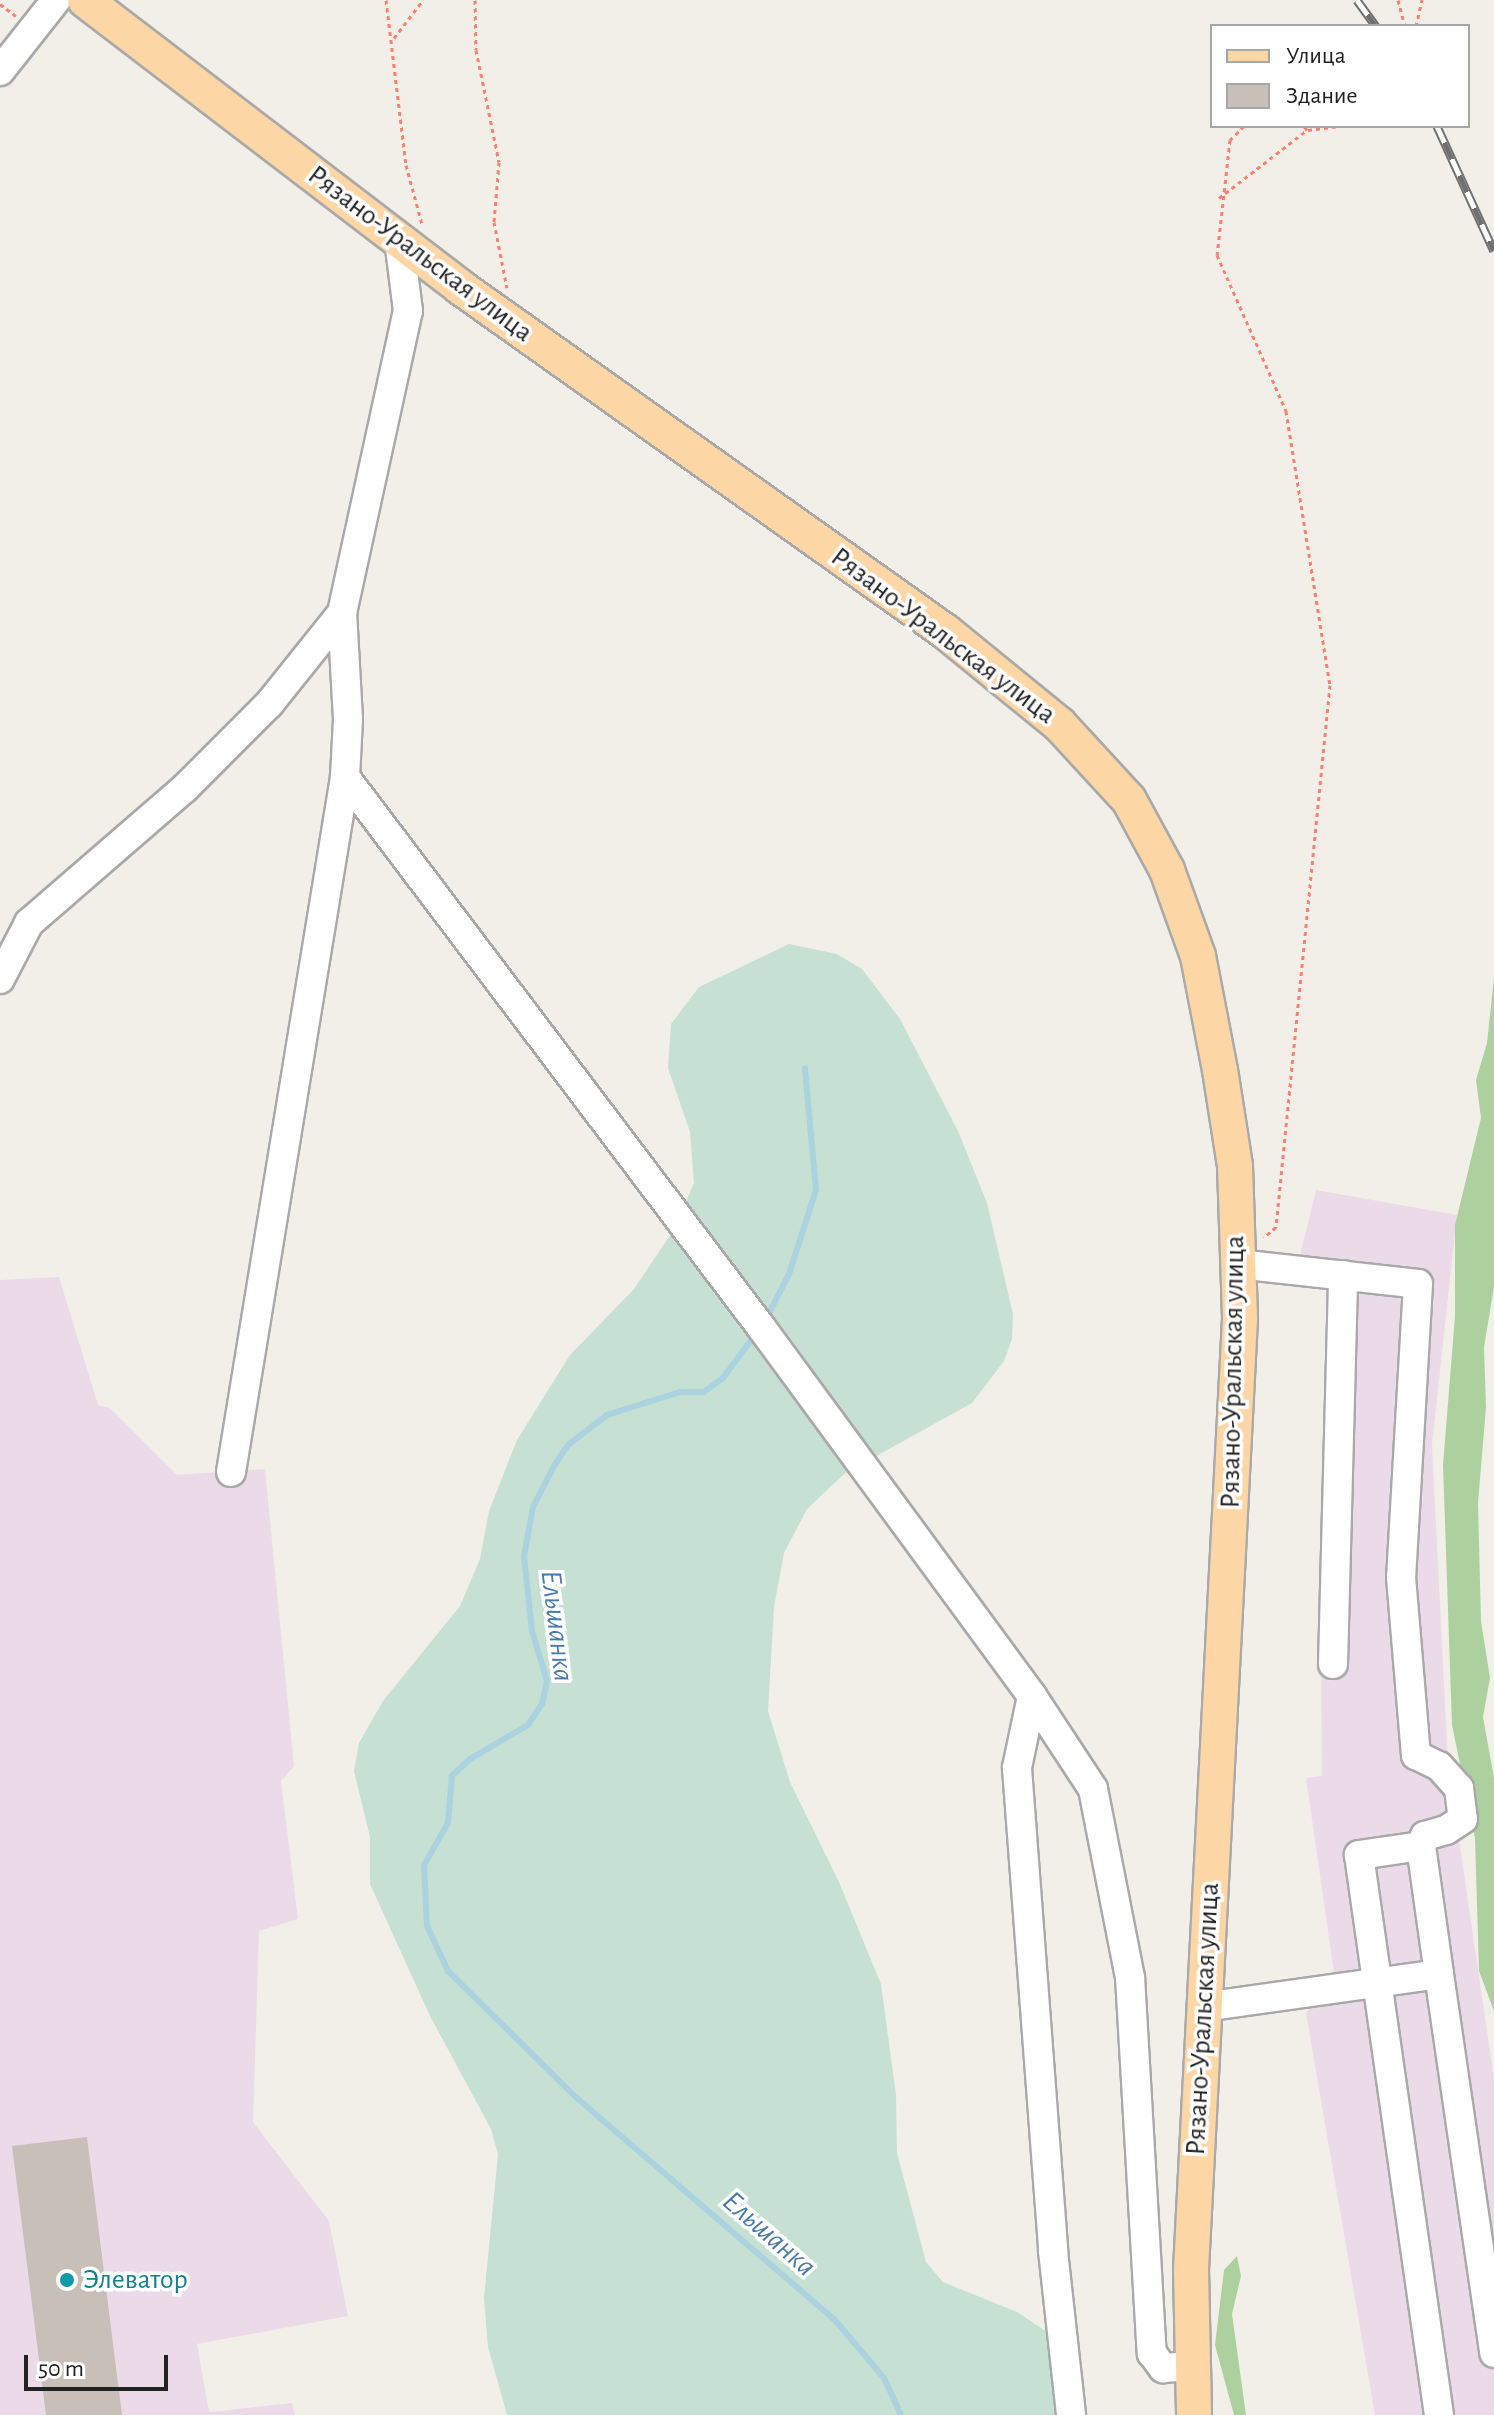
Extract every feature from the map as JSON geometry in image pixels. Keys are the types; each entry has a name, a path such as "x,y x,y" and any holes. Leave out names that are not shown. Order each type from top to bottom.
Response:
{"main road":[{"name":"Рязано-Уральская улица","path":"85,0 434,267 946,632 1059,724 1129,800 1167,870 1198,956 1235,1166 1240,1319 1191,2269 1194,2415"}],"street":[{"path":"0,71 56,0"},
{"path":"231,1472 345,777 348,719 342,613 408,311 399,240"},
{"path":"0,979 29,923 185,788 269,704 342,613"},
{"path":"345,777 1032,1696 1093,1789 1130,1977 1152,2353 1163,2368 1193,2366"},
{"path":"1238,1261 1418,1284 1402,1592 1416,1755 1439,1766 1459,1788 1463,1819 1425,1836 1421,1846 1494,2353"},
{"path":"1333,1664 1343,1275"},
{"path":"1032,1696 1017,1768 1053,2251 1071,2415"},
{"path":"1421,1846 1359,1855 1439,2415"},
{"path":"1204,2007 1439,1974"}],"path":[{"path":"386,0 394,38 406,165 434,267"},
{"path":"394,38 423,0"},
{"path":"475,0 476,50 499,162 494,222 515,326"},
{"path":"1398,0 1404,24"},
{"path":"1416,24 1422,0"},
{"path":"1238,1261 1276,1227 1330,685 1286,411 1217,255 1219,198 1230,140 1242,128"},
{"path":"1219,198 1306,128"}],"shaded area":[{"path":"1316,1190 1457,1215 1432,1445 1448,1764 1494,2079 1494,2415 1375,2415 1306,2013 1334,1973 1306,1778 1322,1776 1320,1524 1328,1284 1295,1276"},
{"path":"59,1277 98,1405 110,1408 177,1475 265,1469 294,1766 281,1781 298,1919 259,1931 253,2122 329,2221 348,2316 197,2344 209,2412 292,2403 295,2415 0,2415 0,1280"}],"green space":[{"path":"789,944 837,954 862,969 900,1019 958,1131 987,1203 1013,1314 1012,1339 1004,1361 972,1403 844,1474 807,1509 784,1553 774,1607 768,1711 790,1782 839,1882 881,1984 896,2095 897,2153 926,2262 943,2282 1017,2312 1062,2342 1073,2415 507,2415 488,2347 484,2298 498,2154 491,2129 430,2016 370,1884 370,1837 354,1771 359,1743 383,1701 460,1606 480,1559 489,1511 517,1440 570,1355 634,1289 673,1231 694,1183 690,1132 668,1068 671,1024 699,987"},
{"path":"1494,978 1494,1287 1484,1347 1486,1407 1478,1503 1481,1621 1490,1678 1483,1717 1494,1778 1494,2011 1479,1971 1475,1838 1452,1725 1443,1465 1455,1316 1455,1225 1481,1118 1476,1080 1487,1043"},
{"path":"1237,2256 1241,2276 1232,2314 1246,2415 1234,2415 1215,2345 1224,2270"}],"building":[{"name":"Элеватор","path":"87,2137 122,2415 46,2415 12,2146"}],"waterway":[{"name":"Ельшанка","path":"766,1319 789,1274 816,1190 805,1068"},
{"name":"Ельшанка","path":"755,1335 723,1378 704,1392 680,1392 607,1415 568,1445 554,1466 533,1507 524,1556 532,1631 547,1681 542,1704 528,1725 470,1759 452,1776 448,1823 424,1865 427,1926 448,1971 578,2099 834,2319 884,2378 901,2415"}],"railway":[{"path":"1357,0 1375,24"},
{"path":"1438,128 1494,251"}],"place":[{"name":"Элеватор","path":"67,2280"}]}
